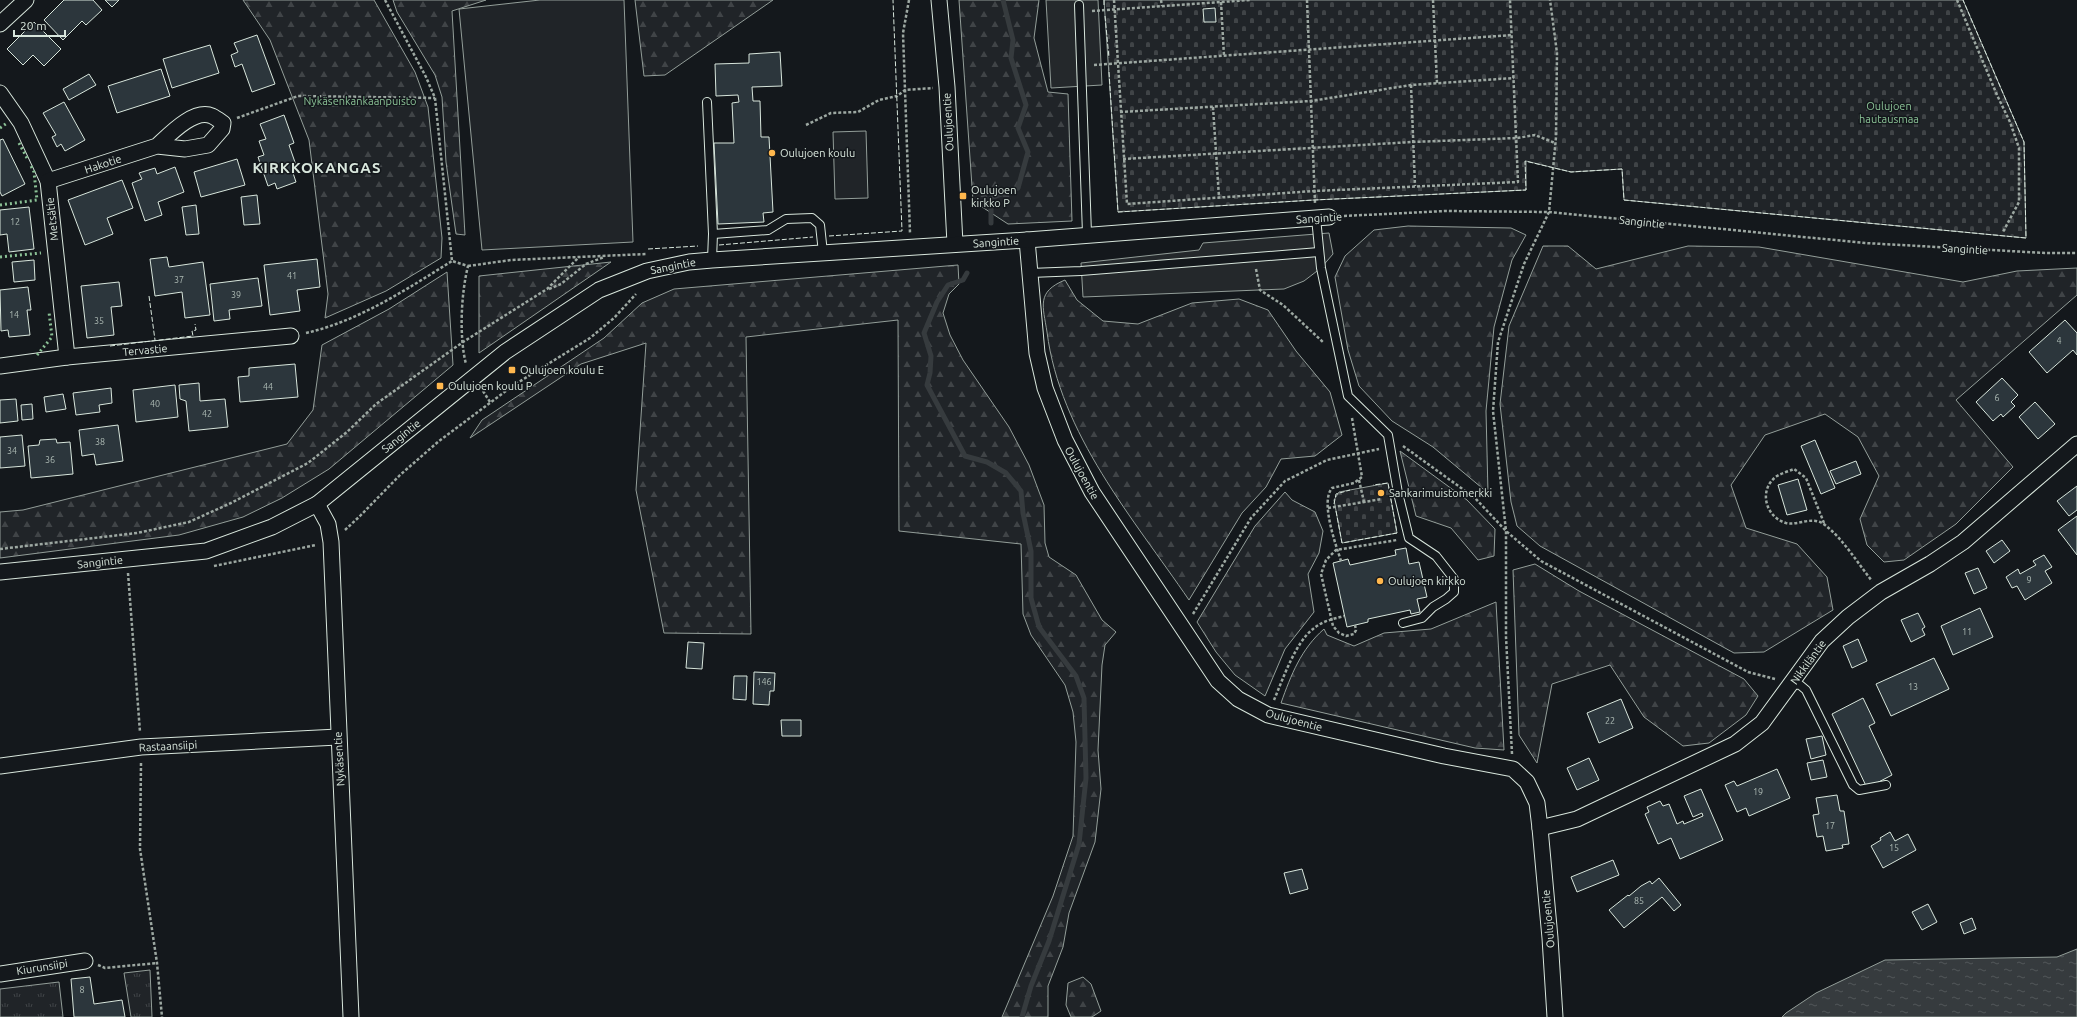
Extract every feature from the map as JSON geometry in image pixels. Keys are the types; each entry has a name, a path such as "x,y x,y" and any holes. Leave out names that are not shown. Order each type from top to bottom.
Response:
{"street":[{"path":"0,24 26,0"},
{"name":"Oulujoentie","path":"939,0 947,87 955,244"},
{"name":"Metsätie","path":"0,93 21,123 48,181 67,357"},
{"name":"Hakotie","path":"48,181 157,146 185,149 208,145 222,129 223,123 212,115 198,115 178,127 157,146"},
{"name":"Sangintie","path":"0,572 206,551 272,527 317,504 505,352 599,290 647,271 690,262 712,260 1027,240 1087,234 1322,217"},
{"name":"Oulujoentie","path":"1027,240 1037,353 1045,388 1065,440 1092,492 1218,681 1238,699 1268,716 1444,756 1513,768 1527,782 1537,803 1540,828 1550,938 1555,1017"},
{"name":"Tervastie","path":"0,366 67,357 291,336"},
{"name":"Nikkiläntie","path":"1540,828 1577,819 1735,744 1762,723 1822,641 1848,617 1881,592 1930,564 1963,542 2077,444"},
{"name":"Nykäsentie","path":"317,504 328,524 331,542 338,737 351,1017"},
{"name":"Rastaansiipi","path":"0,766 141,747 338,737"},
{"name":"Kiurunsiipi","path":"0,974 85,961"}],"lane":[{"path":"1079,8 1087,234"},
{"path":"706,102 713,234 712,260"},
{"path":"1322,217 1319,252 1348,396 1388,435 1398,493 1409,538 1436,556 1454,580 1454,592 1446,600 1433,607 1422,618 1403,623"},
{"path":"713,234 768,230 786,219 812,218 820,225 823,253"},
{"path":"1030,272 1081,271 1319,252"},
{"path":"1792,684 1800,685 1806,690 1853,785 1860,790 1886,785"}],"path":[{"path":"385,0 426,76 434,98 452,261"},
{"path":"909,0 903,33 910,236"},
{"path":"1114,0 1126,204 1314,191 1518,182 1510,0"},
{"path":"1161,0 1162,6"},
{"path":"1079,8 1114,9 1250,0"},
{"path":"1307,0 1314,191 1322,217"},
{"path":"1433,0 1437,83"},
{"path":"1513,768 1506,637 1506,530 1493,411 1498,342 1524,264 1549,212 1555,143 1557,53 1550,0"},
{"path":"1957,0 2010,122 2019,148 2019,202 2004,232"},
{"path":"1221,2 1224,56"},
{"path":"1081,65 1118,64 1512,36"},
{"path":"1120,112 1311,101 1411,85 1514,78"},
{"path":"1411,85 1412,142 1415,186"},
{"path":"806,125 830,113 858,112 879,100 897,96 905,90 947,87"},
{"path":"223,123 298,96 434,98"},
{"path":"1213,107 1219,198"},
{"path":"1123,159 1312,147 1516,138 1535,135 1555,143"},
{"name":"Sangintie","path":"1322,217 1446,211 1549,212 1865,244 2045,254 2077,253"},
{"path":"0,548 137,533 189,522 231,503 308,463 347,432 376,404 463,342 547,289 561,284 586,264 607,256"},
{"path":"547,289 579,257"},
{"path":"1253,257 1260,290 1283,305 1327,348"},
{"path":"291,336 329,328 398,295 452,261 468,266 462,289 463,342 467,366 490,402"},
{"path":"208,566 222,566 331,542 428,451 514,385 590,338 614,318 631,298 640,291"},
{"path":"1348,396 1362,472 1359,480 1364,502"},
{"path":"1388,435 1475,498 1506,530 1541,562 1748,672 1792,684"},
{"path":"1183,630 1251,518 1285,482 1327,460 1390,447"},
{"path":"1824,524 1807,520 1788,523 1775,518 1766,504 1766,488 1777,476 1794,469 1806,478 1816,507 1824,524 1843,544 1881,592"},
{"path":"1341,561 1336,550 1327,496 1332,488 1359,480"},
{"path":"1328,508 1382,499"},
{"path":"1355,625 1356,630 1354,634 1346,636 1339,633 1331,619 1321,574 1326,560 1336,550 1409,538"},
{"path":"121,574 136,572"},
{"path":"128,573 141,747 140,849 157,963 162,1017"},
{"path":"1276,695 1294,654 1312,629 1331,619 1344,616"},
{"path":"85,961 105,968 157,963"}],"green space":[{"name":"Nykäsenkankaanpuisto","path":"243,0 374,0 415,72 428,107 442,238 441,258 386,291 325,318 328,294 309,140 270,40"},
{"path":"393,0 486,0 452,11 465,235 456,234 446,162 442,97 435,75 397,12"},
{"path":"540,0 624,0 633,242 482,250 459,9"},
{"path":"635,0 773,0 665,75 644,76"},
{"path":"959,0 1039,0 1034,38 1048,92 1068,94 1072,221 1008,224 973,201"},
{"name":"Oulujoen hautausmaa","path":"1104,0 1963,0 2024,142 2026,238 1624,200 1622,169 1571,172 1526,161 1526,190 1314,200 1118,212"},
{"path":"866,131 868,198 835,199 833,132"},
{"path":"1408,226 1511,228 1526,235 1512,260 1494,327 1486,411 1488,493 1433,447 1392,421 1359,386 1348,350 1335,277 1345,256 1374,230"},
{"path":"1543,246 1568,246 1596,269 1688,246 1759,247 1963,282 2017,271 2077,268 2077,295 1956,400 2013,467 1956,524 1904,560 1884,562 1867,545 1860,519 1879,476 1858,437 1825,414 1765,435 1731,485 1746,528 1797,544 1827,577 1833,610 1764,652 1734,653 1540,546 1517,526 1511,502 1500,404 1509,326"},
{"path":"611,262 479,353 479,276"},
{"path":"958,265 959,284 949,294 943,313 950,335 963,360 1009,427 1029,465 1044,505 1045,543 1049,557 1076,575 1102,620 1116,632 1105,645 1102,665 1098,750 1101,789 1095,842 1069,913 1063,947 1048,986 1048,1017 1002,1017 1053,896 1073,836 1076,742 1073,712 1065,685 1031,635 1023,614 1021,544 899,531 898,320 746,337 751,634 664,633 636,490 646,343 581,364 470,438 482,420 604,338 642,303 674,289"},
{"path":"447,272 453,365 329,469 282,498 243,517 179,535 0,558 0,512 23,510 287,444 313,410 322,345 389,309"},
{"path":"1065,280 1077,300 1103,321 1138,324 1192,303 1239,299 1268,310 1296,351 1330,392 1342,435 1315,456 1281,459 1266,487 1242,513 1189,600 1102,474 1083,440 1067,405 1055,369 1043,307 1049,290"},
{"path":"1400,451 1467,500 1495,529 1494,556 1478,560 1451,528 1416,516"},
{"path":"1388,483 1397,533 1342,543 1334,500 1339,492"},
{"path":"1285,492 1292,500 1315,512 1323,531 1319,553 1308,574 1314,612 1285,649 1265,696 1235,675 1216,652 1197,622 1255,526"},
{"path":"1535,564 1579,591 1744,679 1758,696 1746,715 1709,743 1683,746 1644,717 1610,665 1552,684 1537,763 1519,735 1513,570"},
{"path":"1496,602 1504,750 1475,748 1281,703 1293,673 1303,654 1324,629 1327,635 1354,646 1384,633 1431,629"},
{"path":"150,970 152,1017 131,1017 124,973"},
{"path":"1083,977 1091,984 1101,1011 1092,1017 1071,1017 1066,1005 1068,983"},
{"path":"59,982 63,1017 0,1017 0,989"}],"shaded area":[{"path":"1046,0 1098,0 1102,85 1051,88"},
{"path":"1329,233 1333,254 1321,268 1304,281 1284,289 1083,297 1081,263 1199,250 1203,243"}],"water":[{"path":"2077,949 2077,1017 1782,1017 1816,993 1885,960 2057,957"}],"building":[{"path":"64,0 93,0 102,10 86,25 82,21 63,40 44,20"},
{"path":"105,0 119,0 112,7"},
{"path":"1215,8 1216,22 1204,22 1203,9"},
{"path":"34,22 61,49 44,66 33,55 23,65 7,49"},
{"path":"257,35 275,84 252,92 242,64 235,67 231,55 238,52 234,43"},
{"path":"210,45 219,73 172,88 163,59"},
{"path":"780,52 782,86 752,87 753,101 760,101 761,137 769,137 773,212 763,213 764,222 718,224 714,143 734,143 732,103 739,102 738,95 716,96 715,64 749,63 749,54"},
{"path":"161,69 170,96 117,113 108,86"},
{"path":"89,74 96,85 69,100 63,89"},
{"path":"64,102 85,140 65,151 61,144 57,147 52,137 56,135 43,113"},
{"path":"284,115 294,143 289,145 297,168 292,170 296,182 277,189 275,183 268,186 258,157 264,155 259,141 266,139 260,124"},
{"path":"3,139 25,184 2,196 0,192 0,140"},
{"path":"237,159 245,185 201,197 194,172"},
{"path":"175,167 184,192 158,202 162,215 145,221 132,183 142,179 139,173 155,168 157,174"},
{"path":"122,180 133,208 107,218 113,234 85,245 68,200"},
{"path":"257,195 260,224 244,225 241,197"},
{"path":"196,205 199,234 186,235 182,207"},
{"path":"29,207 34,249 9,252 7,234 0,235 0,210"},
{"path":"167,257 169,267 203,262 210,315 185,318 182,292 155,296 150,259"},
{"path":"317,259 320,287 297,290 300,311 270,315 264,265"},
{"path":"34,260 35,280 14,282 12,262"},
{"path":"258,278 262,306 229,310 230,319 214,321 210,284"},
{"path":"119,282 122,306 111,307 114,335 87,338 81,286"},
{"path":"28,287 31,310 27,310 30,335 9,337 8,330 1,331 0,290"},
{"path":"2065,320 2077,333 2077,355 2073,350 2047,373 2029,352"},
{"path":"295,364 298,397 240,402 238,377 249,376 249,368"},
{"path":"2002,378 2018,395 2011,402 2015,406 2003,417 2001,414 1993,421 1976,402"},
{"path":"199,383 200,401 225,399 228,427 189,431 186,401 180,399 179,385"},
{"path":"175,385 178,417 136,422 133,390"},
{"path":"111,388 112,403 99,405 100,412 76,415 73,393"},
{"path":"63,394 66,409 46,412 44,397"},
{"path":"16,399 18,421 0,423 0,400"},
{"path":"2035,402 2055,424 2038,439 2019,417"},
{"path":"32,404 33,419 22,420 21,405"},
{"path":"118,425 123,461 96,465 94,454 82,456 79,430"},
{"path":"22,435 25,466 0,468 0,437"},
{"path":"56,439 57,443 70,442 73,474 31,478 28,446 39,445 40,440"},
{"path":"1815,440 1835,488 1821,494 1801,446"},
{"path":"1856,461 1861,474 1836,484 1830,471"},
{"path":"1798,479 1807,510 1787,515 1778,485"},
{"path":"2077,486 2077,510 2069,516 2057,501"},
{"path":"2077,516 2077,555 2058,530"},
{"path":"2002,540 2010,551 1994,563 1986,551"},
{"name":"Oulujoen kirkko","path":"1406,548 1409,564 1419,562 1427,597 1417,599 1420,612 1411,614 1410,610 1368,619 1368,622 1347,627 1333,563 1348,559 1350,565 1396,555 1395,550"},
{"path":"2044,555 2052,567 2045,571 2052,583 2025,600 2017,586 2012,588 2006,577 2018,569 2020,574 2036,565 2033,561"},
{"path":"1978,568 1987,588 1974,594 1965,573"},
{"path":"1980,608 1993,637 1953,655 1941,626"},
{"path":"1918,613 1925,627 1922,629 1925,635 1911,642 1901,620"},
{"path":"1858,639 1867,661 1852,668 1843,646"},
{"path":"688,642 704,643 702,669 686,668"},
{"path":"1934,658 1949,689 1891,716 1876,684"},
{"path":"754,672 775,673 774,691 770,691 769,705 753,704"},
{"path":"734,676 747,676 746,700 733,699"},
{"path":"1863,698 1875,723 1869,726 1892,775 1867,788 1832,714"},
{"path":"1621,699 1633,728 1599,743 1587,713"},
{"path":"781,720 801,720 801,736 782,736"},
{"path":"1822,736 1826,755 1811,759 1806,739"},
{"path":"1589,758 1599,780 1577,790 1567,768"},
{"path":"1823,760 1827,777 1811,780 1807,763"},
{"path":"1777,769 1790,798 1749,816 1746,808 1737,812 1725,785 1734,781 1737,786"},
{"path":"1701,789 1723,840 1680,859 1671,838 1658,844 1645,814 1649,812 1647,807 1660,801 1663,806 1669,804 1677,824 1683,821 1684,824 1703,816 1702,813 1693,817 1684,796"},
{"path":"1837,795 1840,811 1844,811 1849,844 1842,845 1843,848 1826,851 1823,836 1817,837 1813,815 1819,814 1816,798"},
{"path":"1890,832 1895,841 1908,834 1916,850 1883,868 1871,846"},
{"path":"1613,860 1619,875 1577,892 1571,877"},
{"path":"1302,869 1308,889 1290,894 1284,873"},
{"path":"1659,878 1681,905 1674,911 1662,897 1624,928 1609,910 1641,886 1650,881 1652,884"},
{"path":"1928,904 1937,922 1922,930 1912,912"},
{"path":"1972,918 1976,929 1964,934 1960,923"},
{"path":"90,977 94,1004 122,1000 125,1017 74,1017 71,979"}],"waterway":[{"path":"991,223 991,198 1018,188 1028,152 1018,128 1026,105 1011,58 1013,40 1003,0"},
{"path":"967,273 963,280 948,285 937,302 924,333 931,356 930,373 927,385 965,456 987,462 1006,473 1021,491 1023,513 1031,551 1031,598 1039,627 1076,676 1084,698 1086,778 1079,844 1049,941 1031,986 1022,1017"}],"hedge":[{"path":"0,128 7,123"},
{"path":"19,143 27,158"},
{"path":"0,205 37,200 34,172 31,166"},
{"path":"0,257 41,253"},
{"path":"37,355 52,337 49,312"}],"fence":[{"path":"829,236 902,231 893,0"},
{"path":"1104,0 1104,5"},
{"path":"1109,72 1118,212 1314,200 1526,190 1525,161 1571,172 1622,169 1624,200 2026,238 2024,142 1963,0"},
{"path":"1105,16 1109,58"},
{"path":"719,245 813,237"},
{"path":"648,249 698,246"},
{"path":"149,296 155,340"},
{"path":"110,346 193,336 192,331 196,330 195,324"},
{"path":"1336,511 1342,543 1397,533 1388,483 1373,485"},
{"path":"1334,504 1336,494 1350,490"}],"place":[{"name":"Oulujoen koulu","path":"772,153"},
{"name":"Oulujoen kirkko P","path":"963,196"},
{"name":"Oulujoen koulu E","path":"512,370"},
{"name":"Oulujoen koulu P","path":"440,386"},
{"name":"Sankarimuistomerkki","path":"1381,493"},
{"name":"Oulujoen kirkko","path":"1380,581"}],"district":[{"name":"KIRKKOKANGAS","path":"317,167"}]}
